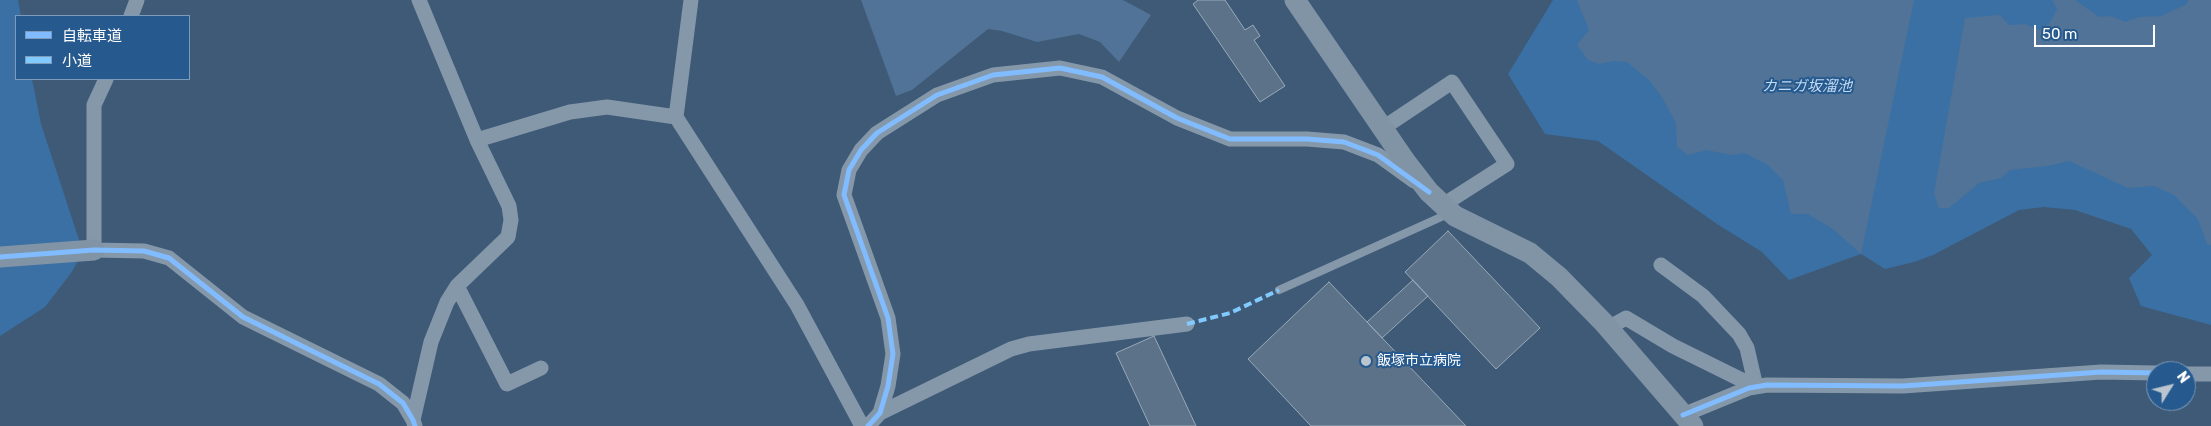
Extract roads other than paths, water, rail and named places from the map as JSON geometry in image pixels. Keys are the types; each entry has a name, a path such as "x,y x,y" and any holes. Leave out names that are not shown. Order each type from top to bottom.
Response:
{"street":[{"path":"131,15 137,0"},
{"path":"414,423 431,342 447,302 457,286 508,237 511,220 509,206 478,140 419,0"},
{"path":"691,0 676,117 797,305 862,426"},
{"path":"1295,0 1383,128 1441,203"},
{"path":"880,413 888,386 893,354 888,318 844,195 849,170 860,150 877,133 937,95 993,75 1060,68 1102,77 1177,118 1230,139 1307,139 1344,142 1378,155 1441,203 1530,254 1559,277 1608,328 1688,420 1756,387 1767,385 1903,386 2101,372 2146,373"},
{"path":"94,250 94,105 106,80"},
{"path":"1383,128 1452,82 1506,164 1441,203"},
{"path":"478,140 570,112 607,107 676,117"},
{"path":"0,257 94,250 144,251 169,258 243,318 379,384 402,403 414,423"},
{"path":"1661,265 1703,296 1739,334 1747,348 1756,387"},
{"path":"457,286 507,384 541,368"},
{"path":"1608,328 1626,318 1673,346 1756,387"},
{"path":"868,426 880,413 1011,349 1029,344 1187,324"},
{"path":"2196,374 2211,374"}],"lane":[{"path":"1279,290 1441,203"}],"water":[{"path":"861,0 1123,0 1151,15 1119,62 1100,42 1079,34 1037,42 1002,31 988,29 912,90 896,96"},
{"name":"カニガ坂溜池","path":"1577,0 1914,0 1861,254 1833,229 1808,214 1791,214 1783,180 1768,165 1745,153 1732,155 1706,150 1688,155 1677,147 1676,123 1662,97 1650,81 1627,62 1614,61 1599,64 1588,60 1577,45 1589,30"},
{"path":"2052,0 2075,0 2099,17 2111,16 2125,22 2139,17 2161,16 2187,4 2188,0 2211,0 2211,245 2207,244 2198,219 2174,195 2154,186 2128,188 2069,161 2048,166 2010,170 2001,178 1979,183 1949,208 1939,208 1934,194 1965,18 2000,15 2009,25 2025,24 2039,30 2050,23 2057,9"}],"place":[{"name":"飯塚市立病院","path":"1366,361"}]}
